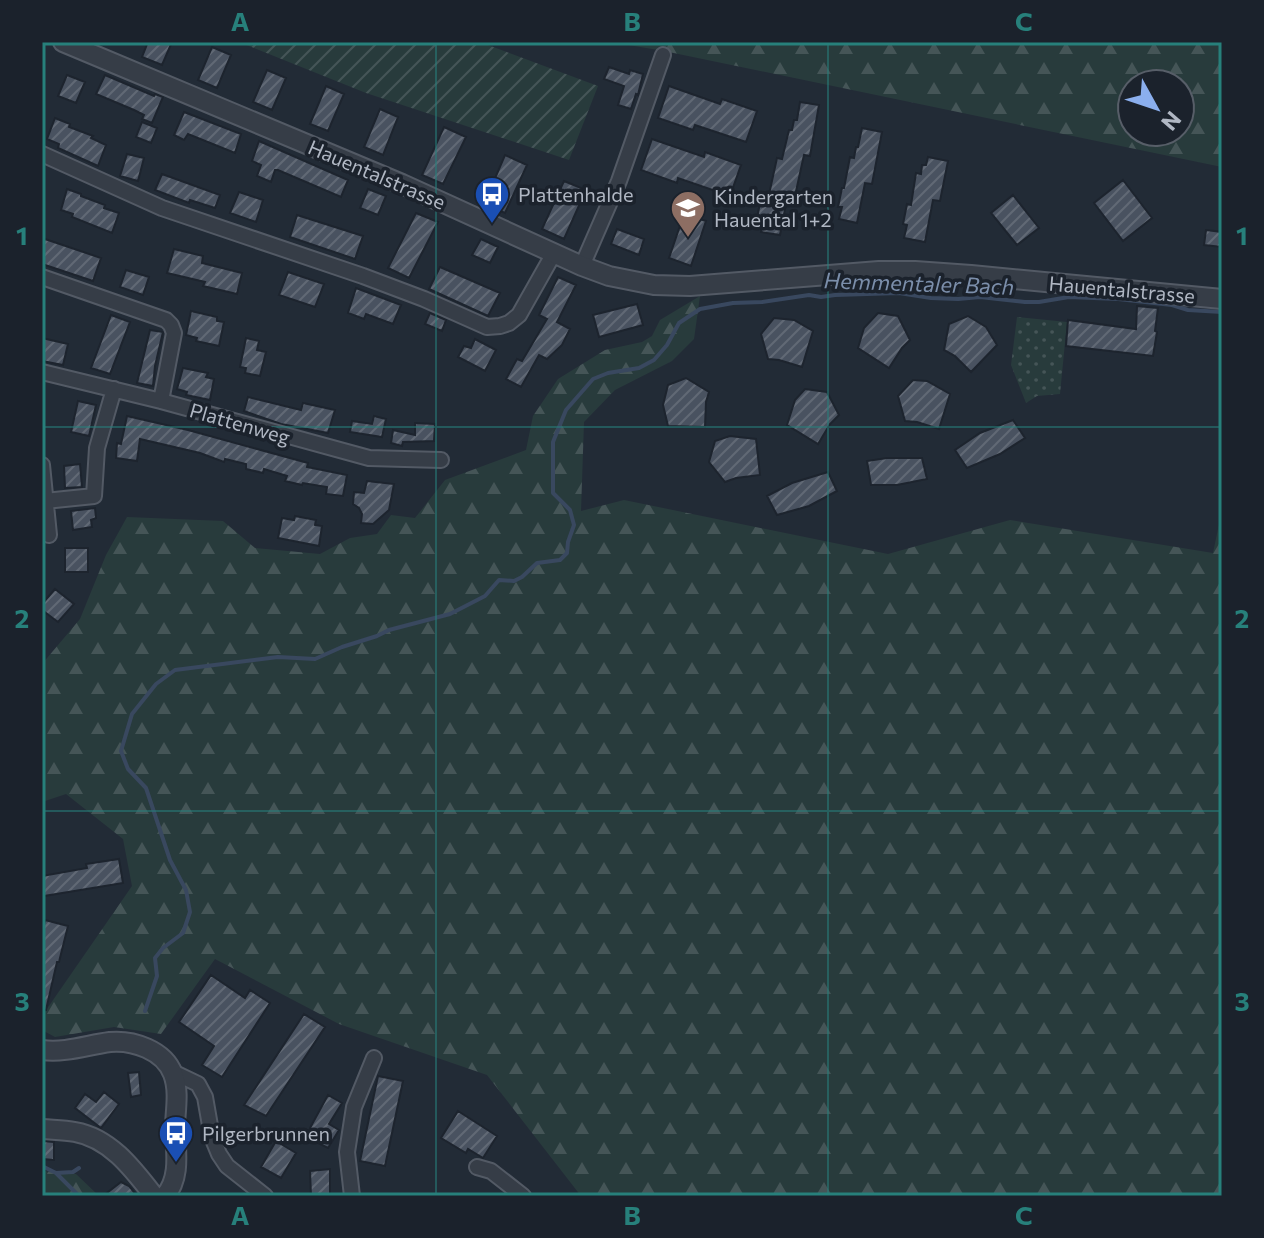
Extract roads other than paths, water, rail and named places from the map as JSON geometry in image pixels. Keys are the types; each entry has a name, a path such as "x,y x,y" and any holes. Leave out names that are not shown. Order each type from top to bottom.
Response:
{"street":[{"name":"Hauentalstrasse","path":"63,42 402,184 609,276 654,285 690,286 915,271 1222,299"},
{"path":"582,266 619,181 663,55"},
{"path":"42,154 162,208 363,276 487,327 509,323 519,315 554,253"},
{"path":"42,277 166,320 171,325 174,333 161,401"},
{"name":"Plattenweg","path":"42,372 369,458 441,460"},
{"path":"45,501 94,496 97,448 114,389"},
{"path":"42,465 49,535"},
{"path":"42,1050 60,1052 127,1042 157,1054 166,1062 173,1072 176,1090 176,1171 172,1187 165,1196"},
{"path":"352,1196 347,1152 354,1107 374,1058"},
{"path":"173,1072 198,1084 205,1097 212,1137 219,1154 227,1166 265,1196"},
{"path":"42,1129 74,1132 99,1141 129,1164 154,1196"},
{"path":"477,1167 491,1171 523,1196"}],"waterway":[{"name":"Hemmentaler Bach","path":"145,1011 157,976 155,958 183,933 190,912 186,890 170,860 146,788 128,769 121,751 132,714 156,684 175,670 278,657 315,659 389,630 450,614 485,596 499,580 514,581 537,563 560,560 567,553 574,525 570,510 553,493 553,442 566,410 593,379 639,368 654,360 679,323 700,309 809,295 899,293 931,298 980,297 1025,302 1069,297 1118,299 1222,312"},
{"path":"42,1166 56,1173 79,1196"},
{"name":"Hemmentaler Bach","path":"56,1173 73,1172 79,1168"}],"place":[{"name":"Plattenhalde","path":"492,225"},
{"name":"Kindergarten Hauental 1+2","path":"688,239"},
{"name":"Pilgerbrunnen","path":"176,1164"}]}
